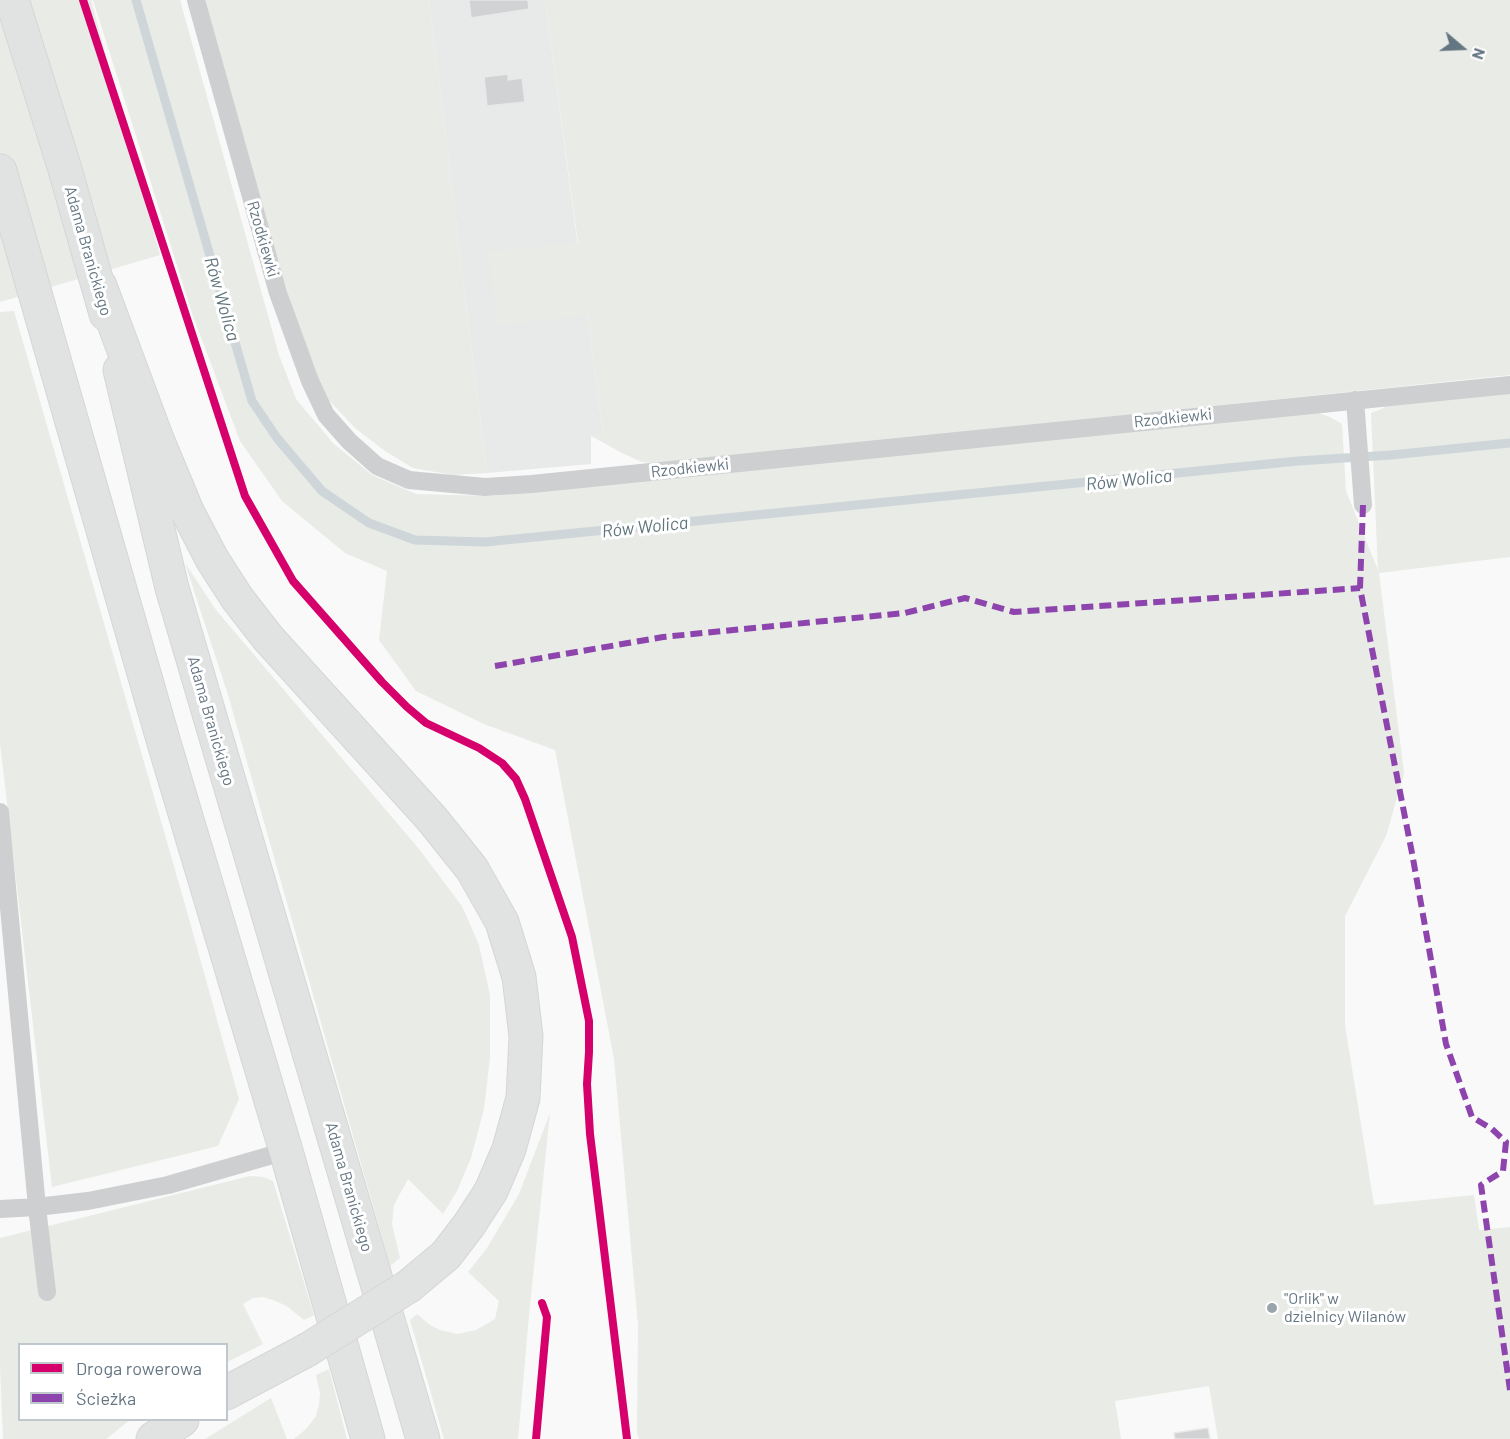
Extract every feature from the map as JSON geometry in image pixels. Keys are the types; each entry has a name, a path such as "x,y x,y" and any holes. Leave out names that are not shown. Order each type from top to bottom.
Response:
{"main road":[{"name":"Adama Branickiego","path":"12,0 100,286 172,588 423,1439"},
{"path":"0,171 368,1439"},
{"path":"100,286 174,480 212,559 237,598 268,638 432,819 472,869 502,922 519,977 526,1036 523,1098 509,1149 491,1191 446,1255 409,1286 307,1350 228,1392"},
{"path":"153,1439 179,1421"}],"lane":[{"name":"Rzodkiewki","path":"196,0 278,292 309,381 326,415 349,441 377,466 409,480 485,487 532,484 1510,385"},
{"path":"1355,400 1363,505"},
{"path":"0,812 48,1292"},
{"path":"0,1209 88,1201 168,1185 286,1151"}],"shaded area":[{"path":"22,0 91,0 160,255 0,302 0,13"},
{"path":"93,0 180,0 279,355 296,399 333,443 372,475 416,494 493,496 1313,411 1342,424 1346,491 1378,570 1371,413 1384,408 1385,403 1510,392 1510,557 1379,573 1404,773 1386,836 1345,916 1345,1025 1374,1205 1474,1195 1479,1230 1510,1227 1510,1439 1218,1439 1209,1386 1115,1401 1121,1439 639,1439 637,1433 638,1325 614,1059 555,750 484,724 416,691 379,640 387,571 345,553 282,501 240,441 193,316"},
{"path":"205,0 429,0 487,473 453,475 413,468 385,451 355,428 324,395 299,331 264,216"},
{"path":"429,0 545,0 603,434 591,436 591,464 487,473"},
{"path":"545,0 1510,0 1510,375 722,457 642,462 591,436 603,433 587,315 497,326 488,251 578,243"},
{"path":"14,311 239,1099 218,1146 52,1187 0,743 0,312"},
{"path":"185,563 216,610 419,849 462,906 479,945 490,995 490,1057 484,1109 471,1158 457,1191 443,1214 408,1179 394,1205 392,1224 400,1258 390,1266 228,695"},
{"path":"550,1113 518,1439 444,1439 410,1320 417,1314 440,1330 457,1334 476,1330 495,1319 499,1301 468,1272 487,1248 519,1194"},
{"path":"250,1176 263,1177 273,1181 314,1315 304,1320 276,1301 263,1297 253,1298 243,1304 263,1344 228,1362 228,1343 18,1343 18,1421 129,1421 106,1439 3,1439 0,1366 0,1238"},
{"path":"329,1369 347,1439 294,1439 316,1416 320,1393 316,1375"},
{"path":"271,1398 287,1439 205,1439"}],"building":[{"path":"469,0 528,0 529,9 471,18"},
{"path":"508,74 508,80 522,78 525,102 487,106 484,77"},
{"path":"1208,1428 1210,1439 1175,1439 1174,1433"}],"waterway":[{"name":"Rów Wolica","path":"136,0 252,401 277,438 322,491 369,523 415,540 485,542 1298,461 1391,455 1510,443"}],"marked path":[{"path":"1363,505 1360,588 1412,853 1446,1044 1472,1117 1492,1129 1506,1142 1503,1171 1481,1185 1510,1390"},
{"path":"495,666 663,637 905,613 965,598 1014,612 1360,588"}],"cycle path":[{"path":"83,0 245,496 293,581 382,682 426,723 479,748 502,763 516,779 525,799 572,937 589,1021 587,1084 590,1134 627,1439"},
{"path":"536,1439 547,1317 542,1303"}],"place":[{"name":"\"Orlik\" w dzielnicy Wilanów","path":"1272,1308"}]}
